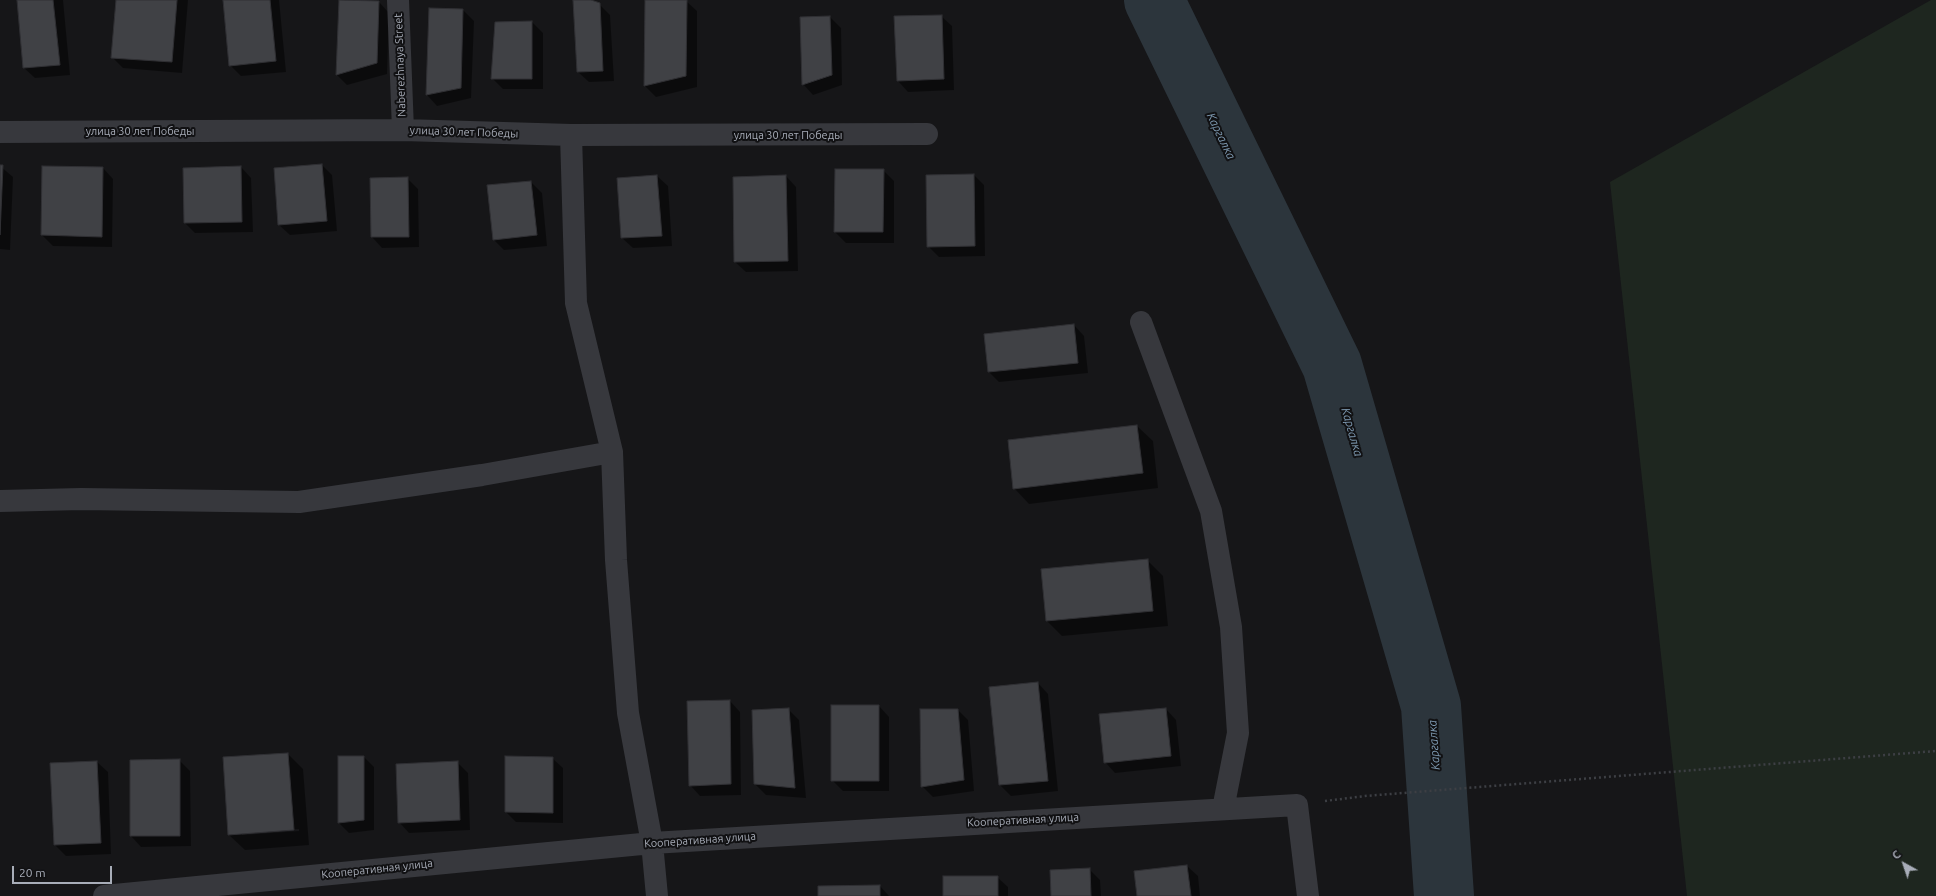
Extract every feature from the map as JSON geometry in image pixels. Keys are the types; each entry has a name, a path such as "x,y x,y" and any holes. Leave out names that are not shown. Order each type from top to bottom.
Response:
{"street":[{"name":"Naberezhnaya Street","path":"398,0 403,130"},
{"name":"улица 30 лет Победы","path":"0,132 403,130 571,135 927,134"},
{"path":"571,135 576,303 612,452 616,560 628,713 652,843 657,896"},
{"path":"1141,322 1211,510 1231,627 1238,733 1223,809"},
{"path":"0,502 81,499 299,502 482,475 612,452"},
{"path":"1297,804 1308,896"},
{"name":"Кооперативная улица","path":"104,896 652,843 1297,804"}],"path":[{"path":"1297,804 1365,796 1936,751"}],"shaded area":[{"path":"1931,0 1936,0 1936,896 1687,896 1610,182"}],"building":[{"path":"17,0 53,0 60,65 23,68"},
{"path":"116,0 177,0 172,62 111,58"},
{"path":"223,0 270,0 276,61 229,66"},
{"path":"339,0 379,1 377,63 336,75"},
{"path":"573,0 591,0 600,3 603,71 577,72"},
{"path":"645,0 687,0 686,76 644,86"},
{"path":"429,8 463,9 461,88 426,95"},
{"path":"942,15 944,79 897,81 894,16"},
{"path":"830,16 832,75 802,85 800,17"},
{"path":"532,21 532,79 491,79 495,22"},
{"path":"322,164 327,221 278,225 274,168"},
{"path":"0,165 3,165 0,235"},
{"path":"42,166 103,167 102,237 41,235"},
{"path":"241,166 242,222 184,223 183,168"},
{"path":"835,169 884,169 883,232 834,232"},
{"path":"974,174 975,246 927,247 926,175"},
{"path":"657,175 662,236 621,238 617,178"},
{"path":"786,175 788,261 734,262 733,177"},
{"path":"408,177 409,237 371,237 370,178"},
{"path":"531,181 537,235 493,240 487,185"},
{"path":"1074,324 1078,363 988,372 984,334"},
{"path":"1137,425 1143,473 1013,489 1008,440"},
{"path":"1148,559 1153,611 1046,621 1041,569"},
{"path":"1038,682 1048,781 999,785 989,687"},
{"path":"730,700 731,784 689,786 687,701"},
{"path":"831,705 879,705 879,781 831,781"},
{"path":"789,708 795,788 754,784 752,710"},
{"path":"1166,708 1171,756 1104,763 1099,714"},
{"path":"920,709 958,709 964,780 921,787"},
{"path":"288,753 294,830 228,835 223,757"},
{"path":"338,756 364,756 364,820 338,823"},
{"path":"505,756 553,757 553,813 505,812"},
{"path":"180,759 180,836 130,836 130,760"},
{"path":"97,761 101,843 54,845 50,763"},
{"path":"458,761 460,820 398,823 396,764"},
{"path":"1187,865 1191,896 1137,896 1134,871"},
{"path":"1090,868 1091,896 1051,896 1050,870"},
{"path":"943,876 998,876 998,896 943,896"},
{"path":"880,885 880,896 818,896 818,886"}],"waterway":[{"name":"Каргалка","path":"1154,0 1332,365 1431,706 1444,896"}]}
